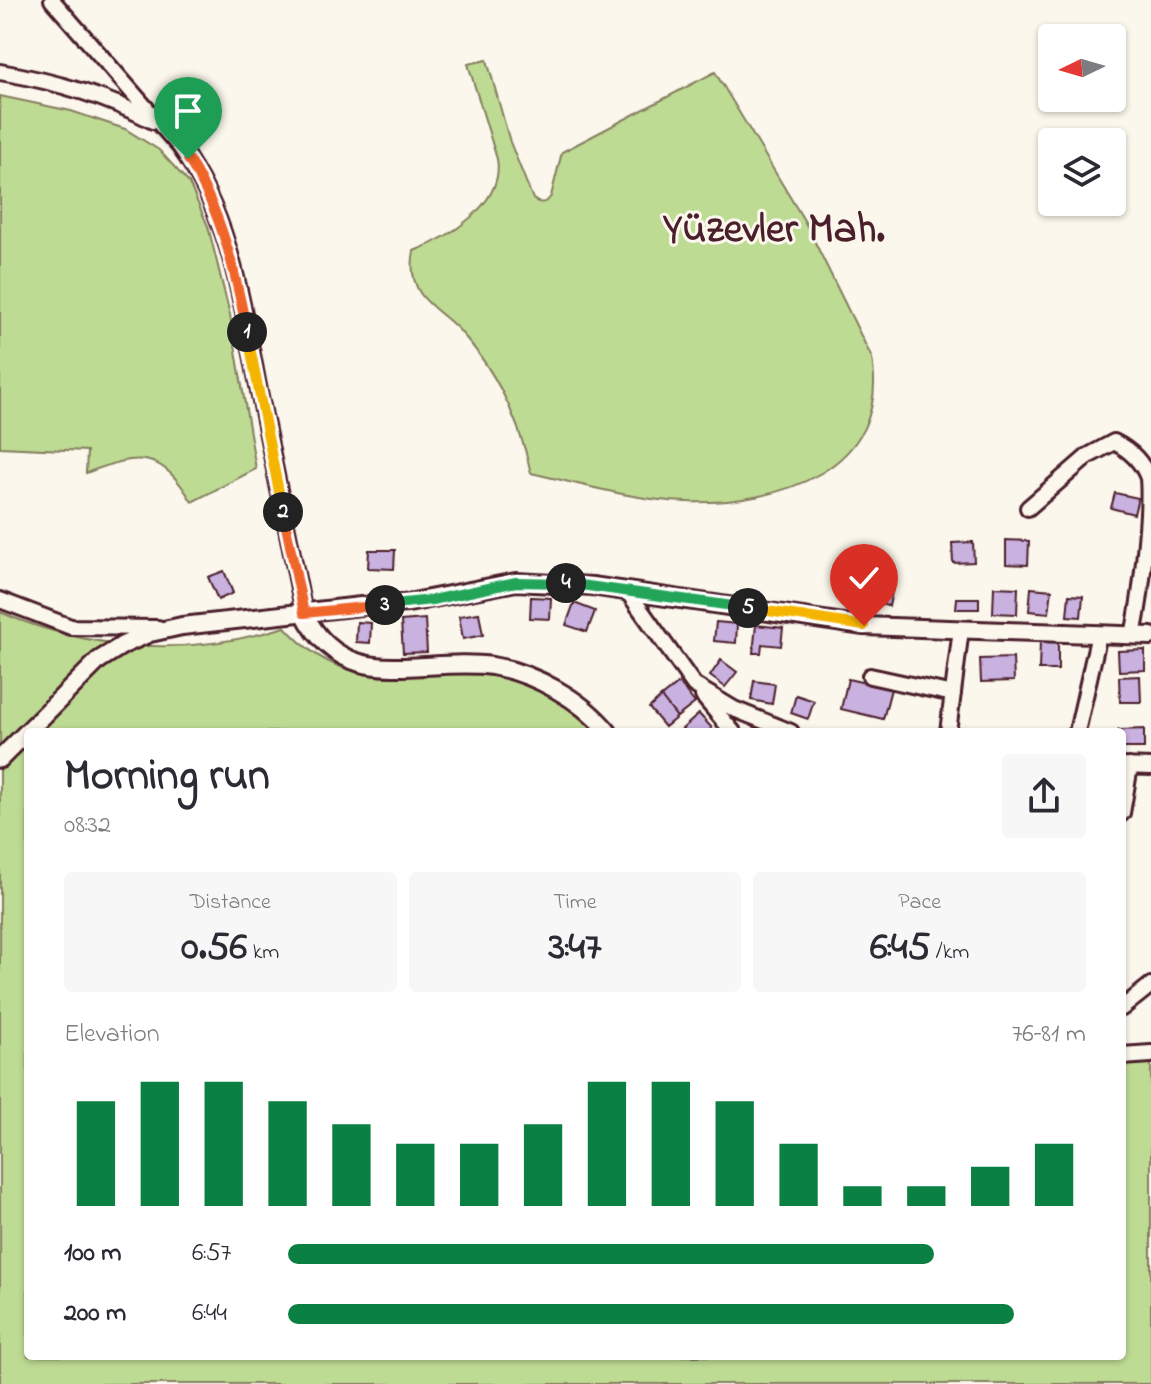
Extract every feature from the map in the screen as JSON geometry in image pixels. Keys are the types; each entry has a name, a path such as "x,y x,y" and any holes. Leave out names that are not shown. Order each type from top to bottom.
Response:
{"street":[{"path":"52,0 161,125 198,174 217,217 235,270 304,613 324,642 355,662 381,668 474,665 504,669 560,693 584,709 604,728"},
{"path":"0,72 86,93 161,125"},
{"path":"1028,508 1088,456 1114,442 1137,458 1149,483 1150,504 1145,573 1133,635"},
{"path":"0,600 71,627 166,629 420,602 516,582 565,583 864,626 1151,636"},
{"path":"628,592 694,685 730,728"},
{"path":"31,728 99,660 136,638 166,629"},
{"path":"949,728 961,629"},
{"path":"1078,728 1099,634"},
{"path":"870,676 953,694"},
{"path":"694,685 734,709 781,728"},
{"path":"0,759 24,735"},
{"path":"1126,766 1151,767"},
{"path":"1126,1005 1151,985"},
{"path":"1126,1056 1151,1054"}],"green space":[{"path":"487,60 510,142 533,199 541,203 551,196 562,152 715,72 805,222 872,358 873,397 864,429 845,454 820,474 790,488 756,497 721,501 686,502 647,498 531,473 513,415 496,380 460,331 424,298 413,273 414,251 458,228 472,217 492,190 497,175 497,159 468,64"},
{"path":"0,96 71,111 125,129 159,150 189,183 208,226 230,315 256,469 192,502 170,473 147,460 121,462 86,473 87,451 0,447"},
{"path":"0,612 70,635 141,646 213,643 285,627 307,648 328,662 349,670 394,675 488,674 522,683 554,699 591,728 24,728 24,1360 1126,1360 1126,1063 1151,1061 1151,1384 0,1384"}],"building":[{"path":"1115,493 1138,498 1134,514 1111,508"},
{"path":"1006,540 1029,541 1028,565 1006,564"},
{"path":"973,542 974,562 953,563 952,543"},
{"path":"369,550 395,550 394,569 368,568"},
{"path":"224,571 233,593 218,600 208,577"},
{"path":"873,583 893,587 889,606 869,602"},
{"path":"994,587 1018,588 1017,614 993,613"},
{"path":"1031,588 1052,590 1049,613 1029,611"},
{"path":"1069,595 1083,596 1081,617 1067,616"},
{"path":"531,597 551,598 550,619 530,618"},
{"path":"957,598 979,598 979,609 956,609"},
{"path":"574,603 595,611 587,632 566,625"},
{"path":"479,613 483,635 463,639 459,616"},
{"path":"425,619 427,652 403,653 401,621"},
{"path":"357,622 371,623 370,643 356,642"},
{"path":"716,622 737,624 736,643 714,641"},
{"path":"756,625 783,628 781,646 762,644 761,653 753,653"},
{"path":"1040,642 1058,642 1058,670 1039,670"},
{"path":"1145,650 1145,670 1119,671 1118,651"},
{"path":"1013,658 1014,681 981,682 980,659"},
{"path":"721,660 737,672 725,687 710,676"},
{"path":"1140,676 1141,702 1120,702 1119,677"},
{"path":"848,679 891,689 883,719 841,709"},
{"path":"754,681 775,684 772,704 751,700"},
{"path":"679,683 695,703 677,717 661,697"},
{"path":"796,695 814,701 808,719 791,713"},
{"path":"661,697 677,717 665,727 649,708"},
{"path":"699,714 712,728 683,728"},
{"path":"1144,729 1144,748 1126,748 1126,730"}],"district":[{"name":"Yüzevler Mah.","path":"774,226"}],"route":[{"path":"188,159 213,206 235,270 304,613 432,600 516,582 540,582 684,598 864,626"}]}
